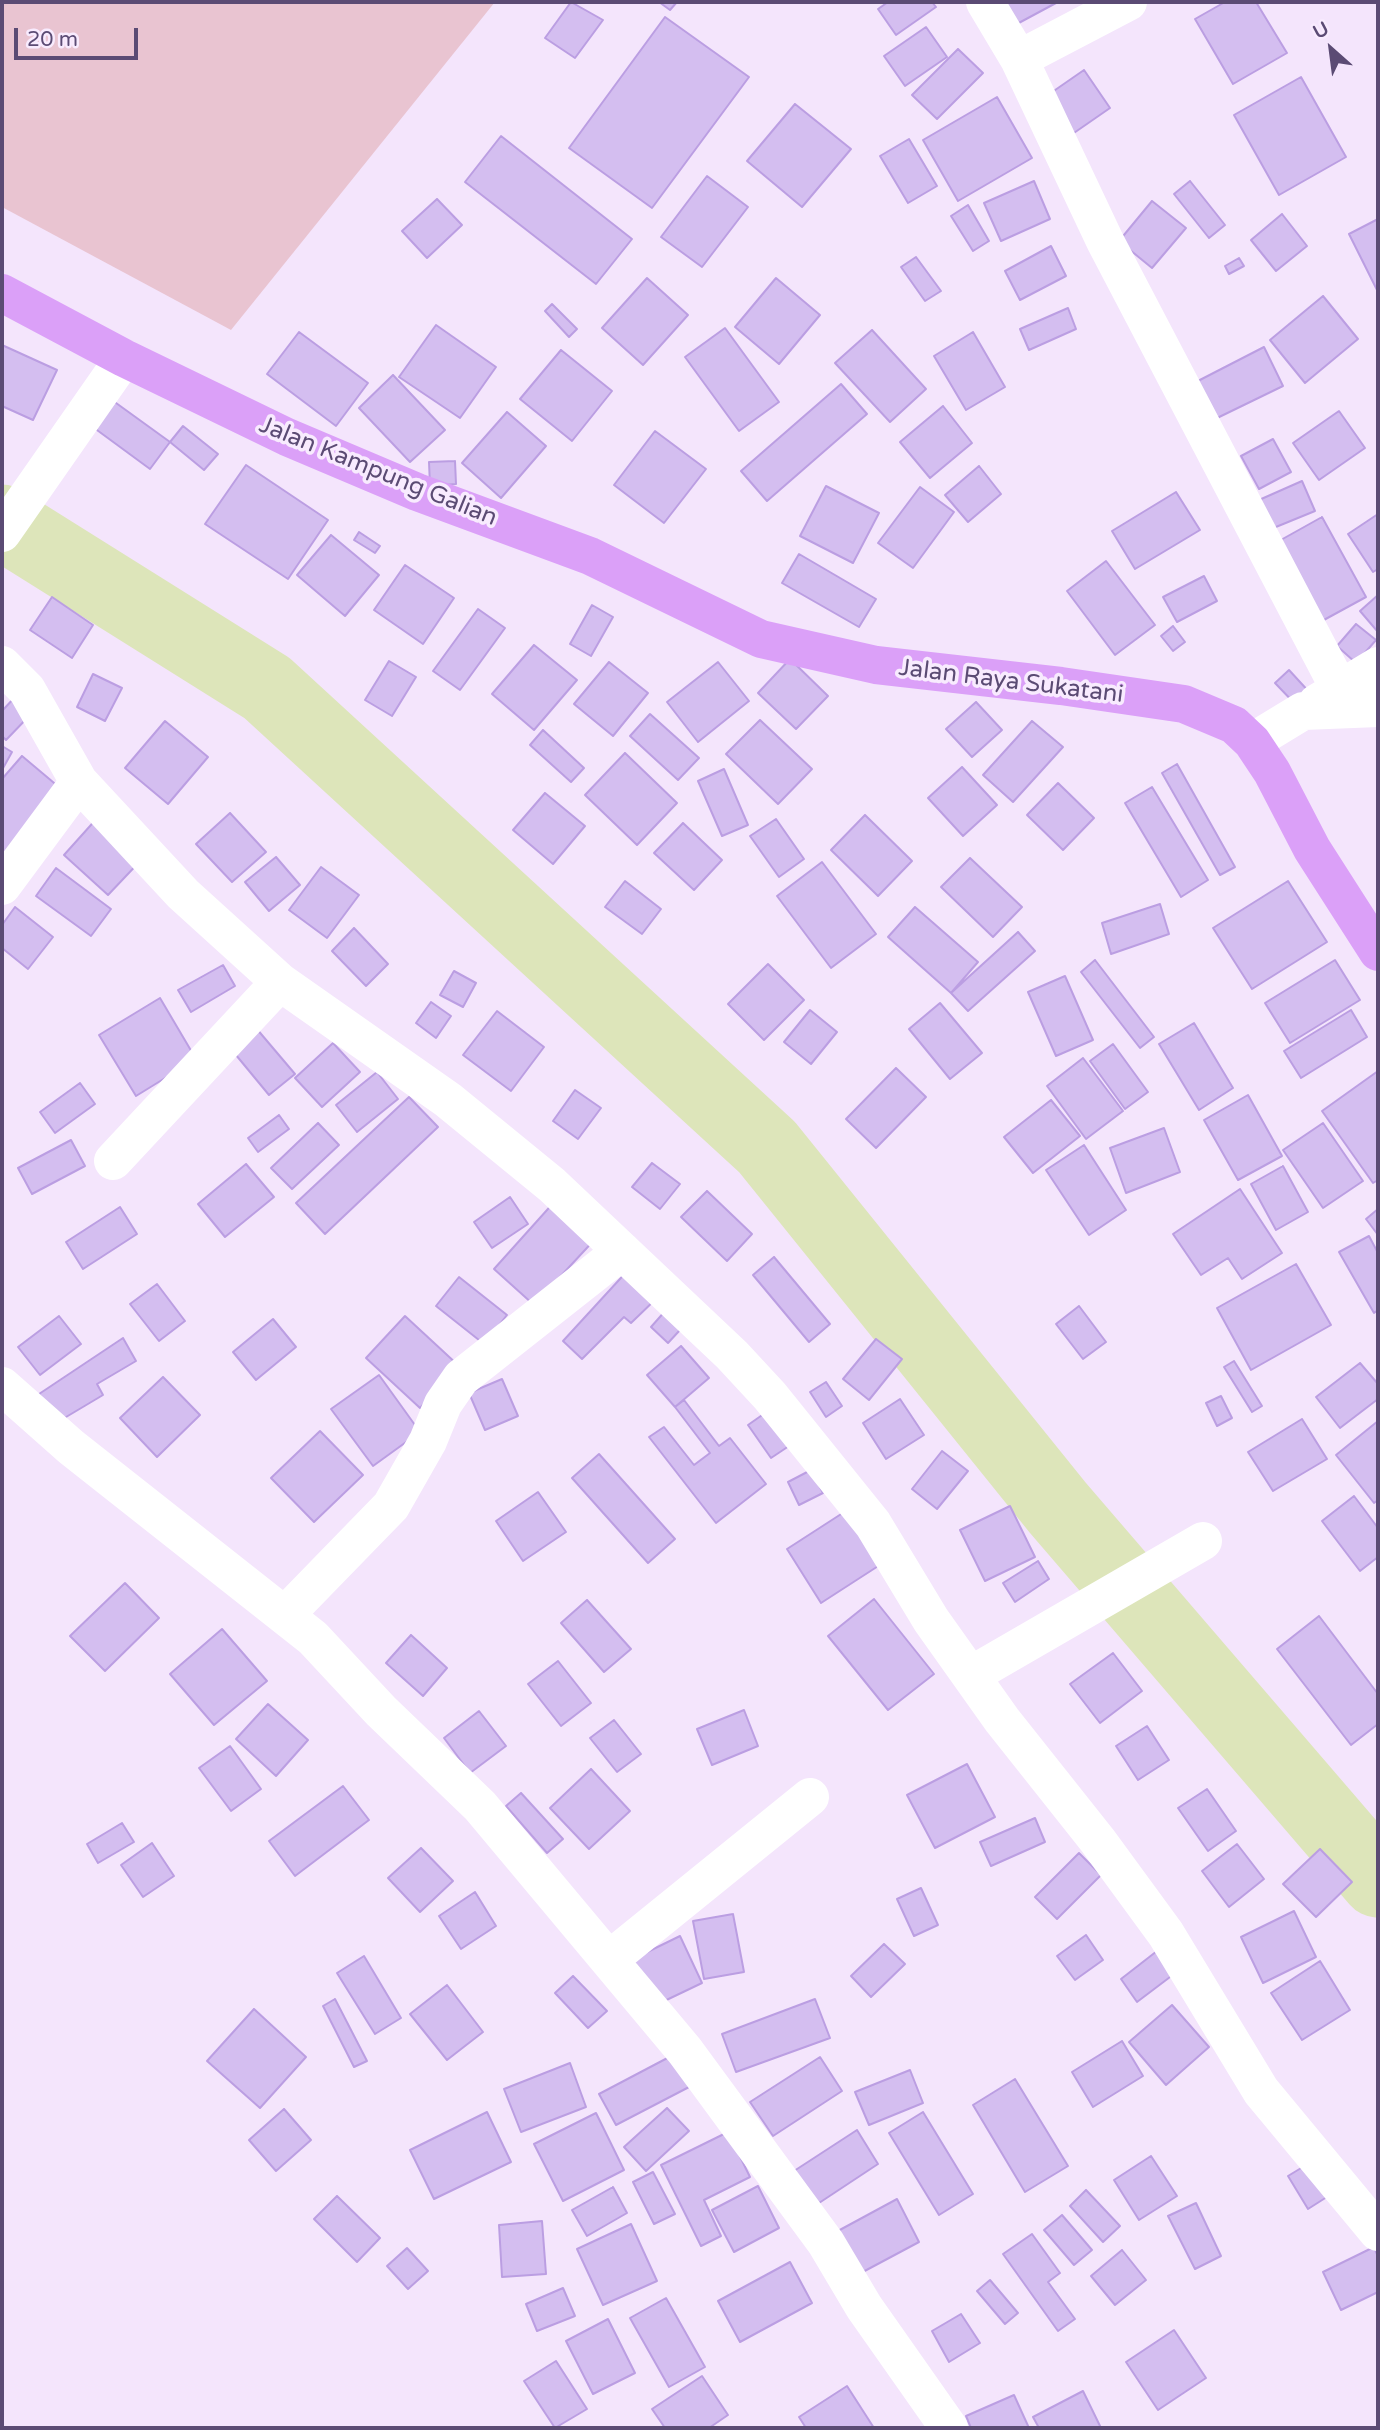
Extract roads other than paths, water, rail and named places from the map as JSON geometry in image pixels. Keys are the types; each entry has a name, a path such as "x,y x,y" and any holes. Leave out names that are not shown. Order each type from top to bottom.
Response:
{"main road":[{"name":"Jalan Kampung Galian","path":"2,293 124,359 287,437 417,492 590,556 761,639"},
{"name":"Jalan Raya Sukatani","path":"761,639 876,665 1061,686 1184,704 1234,724 1252,742 1272,772 1312,849 1378,952"}],"street":[{"path":"985,2 1019,60 1105,241 1339,688"},
{"path":"1019,60 1128,2"},
{"path":"2,533 124,359"},
{"path":"2,665 27,690 79,782 183,894 280,982 448,1100 552,1185 732,1355 813,1447 873,1524 931,1620 973,1674 1003,1720 1098,1841 1166,1934 1261,2091 1378,2232"},
{"path":"1252,742 1378,666"},
{"path":"1303,711 1378,708"},
{"path":"2,886 79,782"},
{"path":"113,1161 280,982"},
{"path":"285,1615 391,1506 428,1441 443,1404 461,1378 622,1251"},
{"path":"2,1386 71,1447 313,1638 381,1711 480,1806 685,2051 826,2243 864,2307 949,2428"},
{"path":"973,1674 1203,1541"},
{"path":"610,1959 810,1797"}],"waterway":[{"path":"2,522 267,688 767,1147 1058,1508 1378,1880"}]}
